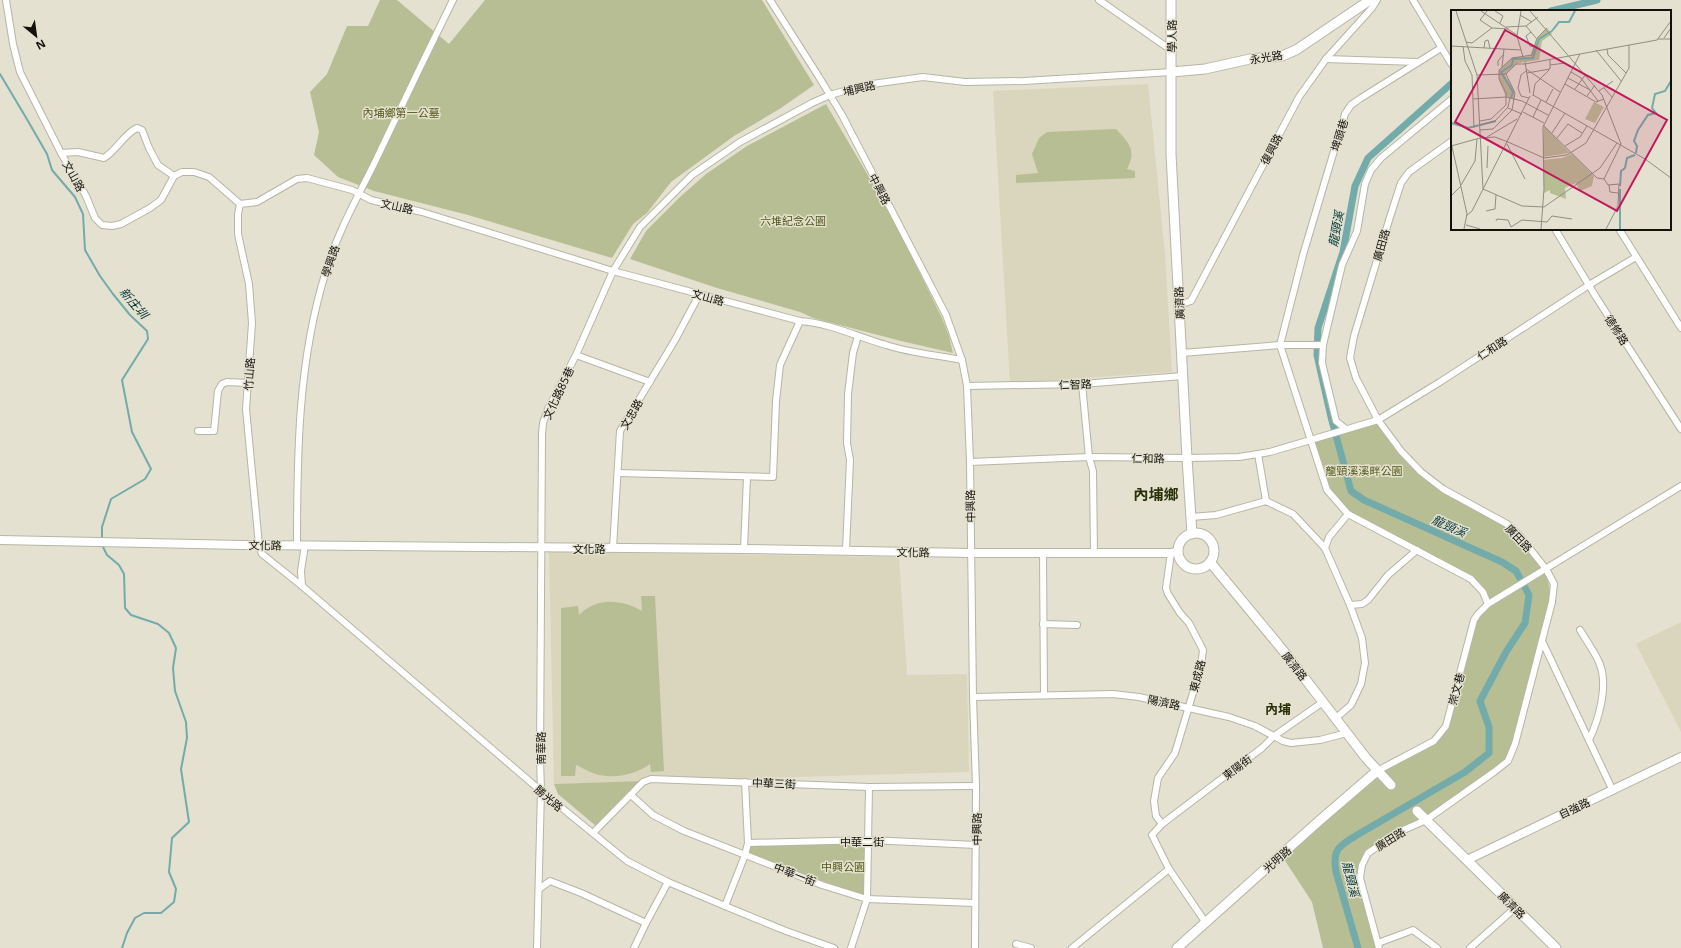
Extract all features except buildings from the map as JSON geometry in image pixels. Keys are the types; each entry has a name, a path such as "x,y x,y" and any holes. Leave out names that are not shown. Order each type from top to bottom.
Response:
{"main road":[{"name":"學人路","path":"1171,0 1170,50 1172,72"},
{"name":"永光路","path":"1172,72 1206,69 1250,59 1282,56 1296,50 1370,0"},
{"name":"廣濟路","path":"1172,72 1171,154 1180,305 1186,458 1192,534"},
{"path":"1192,534 1204,535 1213,544 1214,557 1210,562 1201,568 1190,568 1182,562 1174,552 1182,540 1192,534"},
{"name":"廣濟路","path":"1210,562 1286,654 1377,771 1391,785"},
{"name":"光明路","path":"1177,948 1377,771"},
{"name":"廣濟路","path":"1417,811 1556,948"}],"street":[{"name":"文山路","path":"6,0 13,44 20,72 61,153 86,196 95,218 102,225 112,226 121,224 150,208 161,200 174,176"},
{"name":"學興路","path":"301,546 298,441 301,398 313,322 326,270 339,237 359,194 452,0"},
{"name":"中興路","path":"770,0 830,95 946,315 962,360 967,386 970,462 973,696 976,786 975,948"},
{"path":"1099,0 1170,50"},
{"name":"復興路","path":"1180,305 1191,301 1299,97 1326,59 1378,0"},
{"path":"1413,0 1451,63"},
{"name":"埤頭巷","path":"1280,345 1300,268 1345,114 1351,105 1361,98 1441,48"},
{"path":"1326,59 1417,62"},
{"name":"埔興路","path":"613,271 640,227 692,175 740,142 812,103 830,95 865,85 923,77 965,82 980,82 1024,81 1172,72"},
{"path":"1344,429 1336,421 1322,363 1323,345 1342,265 1357,231 1366,184 1371,170 1381,158 1451,100"},
{"path":"61,153 78,152 104,158 112,153 131,131 137,128 142,130 158,165 174,176 182,172 194,172 209,177 240,204"},
{"name":"廣田路","path":"1378,945 1360,878 1362,866 1368,853 1399,832 1426,820 1508,761 1542,641 1552,602 1554,584 1546,569 1519,535 1507,524 1443,489 1421,472 1400,451 1378,420 1356,378 1350,358 1354,336 1401,183 1409,172 1451,143"},
{"name":"文山路","path":"240,204 257,202 296,178 307,178 352,190 370,200 422,212 613,271 800,321 811,322 886,345 962,360"},
{"name":"竹山路","path":"240,204 238,234 249,284 252,323 246,409 258,545"},
{"name":"德修路","path":"1556,230 1681,429"},
{"path":"1620,230 1681,328"},
{"name":"仁和路","path":"970,462 1089,457 1240,457 1258,454 1378,420 1446,378 1589,285 1636,257"},
{"name":"文化路85巷","path":"542,548 543,423 548,409 576,355 613,271"},
{"name":"文忠路","path":"613,548 620,431 675,340 699,294"},
{"path":"618,473 774,478 776,401 780,365 800,321"},
{"path":"846,550 850,460 847,443 848,394 858,336"},
{"path":"1280,345 1327,490 1348,514 1471,579 1483,592 1488,604"},
{"path":"1182,352 1280,345 1320,345"},
{"path":"576,355 650,382"},
{"name":"仁智路","path":"967,386 1082,384 1183,376"},
{"path":"198,431 214,431 218,391 222,384 227,382 248,383"},
{"path":"1082,384 1089,457 1093,471 1094,554"},
{"path":"1258,454 1266,501"},
{"path":"744,549 747,477"},
{"name":"崇文巷","path":"1377,771 1434,740 1446,726 1474,620 1488,604 1681,486"},
{"path":"1191,517 1216,515 1266,501 1293,514 1325,548 1350,605 1362,638 1365,663 1361,684 1351,705 1336,718"},
{"path":"1325,548 1329,537 1348,514"},
{"name":"文化路","path":"0,540 301,546 846,550 971,553 1094,554 1174,552"},
{"name":"勝光路","path":"258,545 262,554 302,586 541,792 627,861 668,882 725,906 786,931 834,948"},
{"path":"301,546 302,586"},
{"name":"南華路","path":"537,948 541,792 542,548"},
{"path":"1350,605 1362,604 1368,600 1388,575 1417,550"},
{"name":"東成路","path":"1162,824 1156,816 1154,801 1158,778 1176,753 1201,666 1203,650 1189,623 1180,613 1166,588 1174,552"},
{"path":"1043,553 1044,695"},
{"path":"1044,624 1077,625"},
{"path":"1580,630 1599,663 1603,676 1603,690 1593,732 1589,740"},
{"path":"1542,641 1612,791"},
{"name":"陽濟路","path":"973,696 1113,694 1139,697 1189,707 1242,721 1291,743 1320,740 1347,733"},
{"name":"東陽街","path":"1169,869 1152,835 1162,824 1262,748 1274,736 1323,702"},
{"name":"自強路","path":"1467,860 1681,758"},
{"name":"中華三街","path":"593,833 643,782 651,778 869,787 976,786"},
{"path":"725,906 745,855 748,843 745,782"},
{"path":"851,948 867,899 869,787"},
{"name":"中華一街","path":"631,795 653,815 684,831 822,885 867,899 975,902"},
{"name":"中華二街","path":"748,843 869,840 976,845"},
{"path":"1072,948 1169,869 1206,923"},
{"path":"539,889 550,881 646,923"},
{"path":"634,948 668,882"},
{"path":"1470,948 1515,908"},
{"path":"1378,945 1413,930 1437,948"},
{"path":"1016,944 1031,948"}],"shaded area":[{"path":"1148,84 1165,254 1172,372 1010,383 993,91"},
{"path":"549,552 899,557 907,675 967,674 969,772 554,784"},
{"path":"1681,622 1681,732 1636,644"}],"green space":[{"name":"內埔鄉第一公墓","path":"380,0 397,0 449,44 485,0 762,0 814,85 781,108 734,136 671,182 647,213 633,224 612,258 468,215 374,191 338,177 314,155 319,132 310,92 327,74 347,26 368,26"},
{"name":"六堆紀念公園","path":"826,104 889,211 942,318 949,336 953,353 813,318 800,312 717,288 630,259 646,231 680,197 706,174 747,146"},
{"path":"1116,129 1128,143 1130,148 1131,157 1127,169 1135,171 1135,178 1016,183 1016,175 1038,173 1032,154 1039,138 1047,132"},
{"name":"龍頸溪溪畔公園","path":"1378,420 1401,451 1443,489 1507,524 1546,569 1552,602 1508,761 1426,820 1368,853 1361,878 1379,948 1323,948 1312,902 1282,856 1375,770 1434,741 1445,726 1474,620 1488,604 1471,579 1348,514 1327,490 1311,439"},
{"path":"641,596 655,596 664,771 651,772 650,764 630,774 607,776 593,773 576,765 575,776 561,776 561,608 578,606 579,615 593,605 618,602 642,611"},
{"path":"643,781 596,826 558,794 554,784"},
{"name":"中興公園","path":"866,843 865,897 748,853 750,845"}],"waterway":[{"name":"龍頸溪","path":"1555,10 1597,0"},
{"name":"新庄圳","path":"0,74 47,154 52,170 75,197 83,214 85,250 100,276 113,294 130,315 147,331 148,339 122,380 132,432 151,469 145,479 111,499 102,527 102,538"},
{"name":"龍頸溪","path":"1358,948 1336,872 1336,853 1341,845 1465,772 1489,753 1489,727 1480,701 1506,652 1525,623 1529,595 1516,571 1502,562 1364,500 1351,491 1331,417 1317,355 1318,328 1343,252 1355,186 1368,158 1451,84"},
{"path":"103,547 107,555 119,565 124,574 125,608 131,615 158,624 169,633 176,648 173,668 175,691 186,722 187,738 181,769 189,822 172,838 169,872 176,889 174,902 161,913 144,913 135,918 127,933 122,948"}],"district":[{"name":"內埔鄉","path":"1156,494"},
{"name":"內埔","path":"1278,709"}]}
